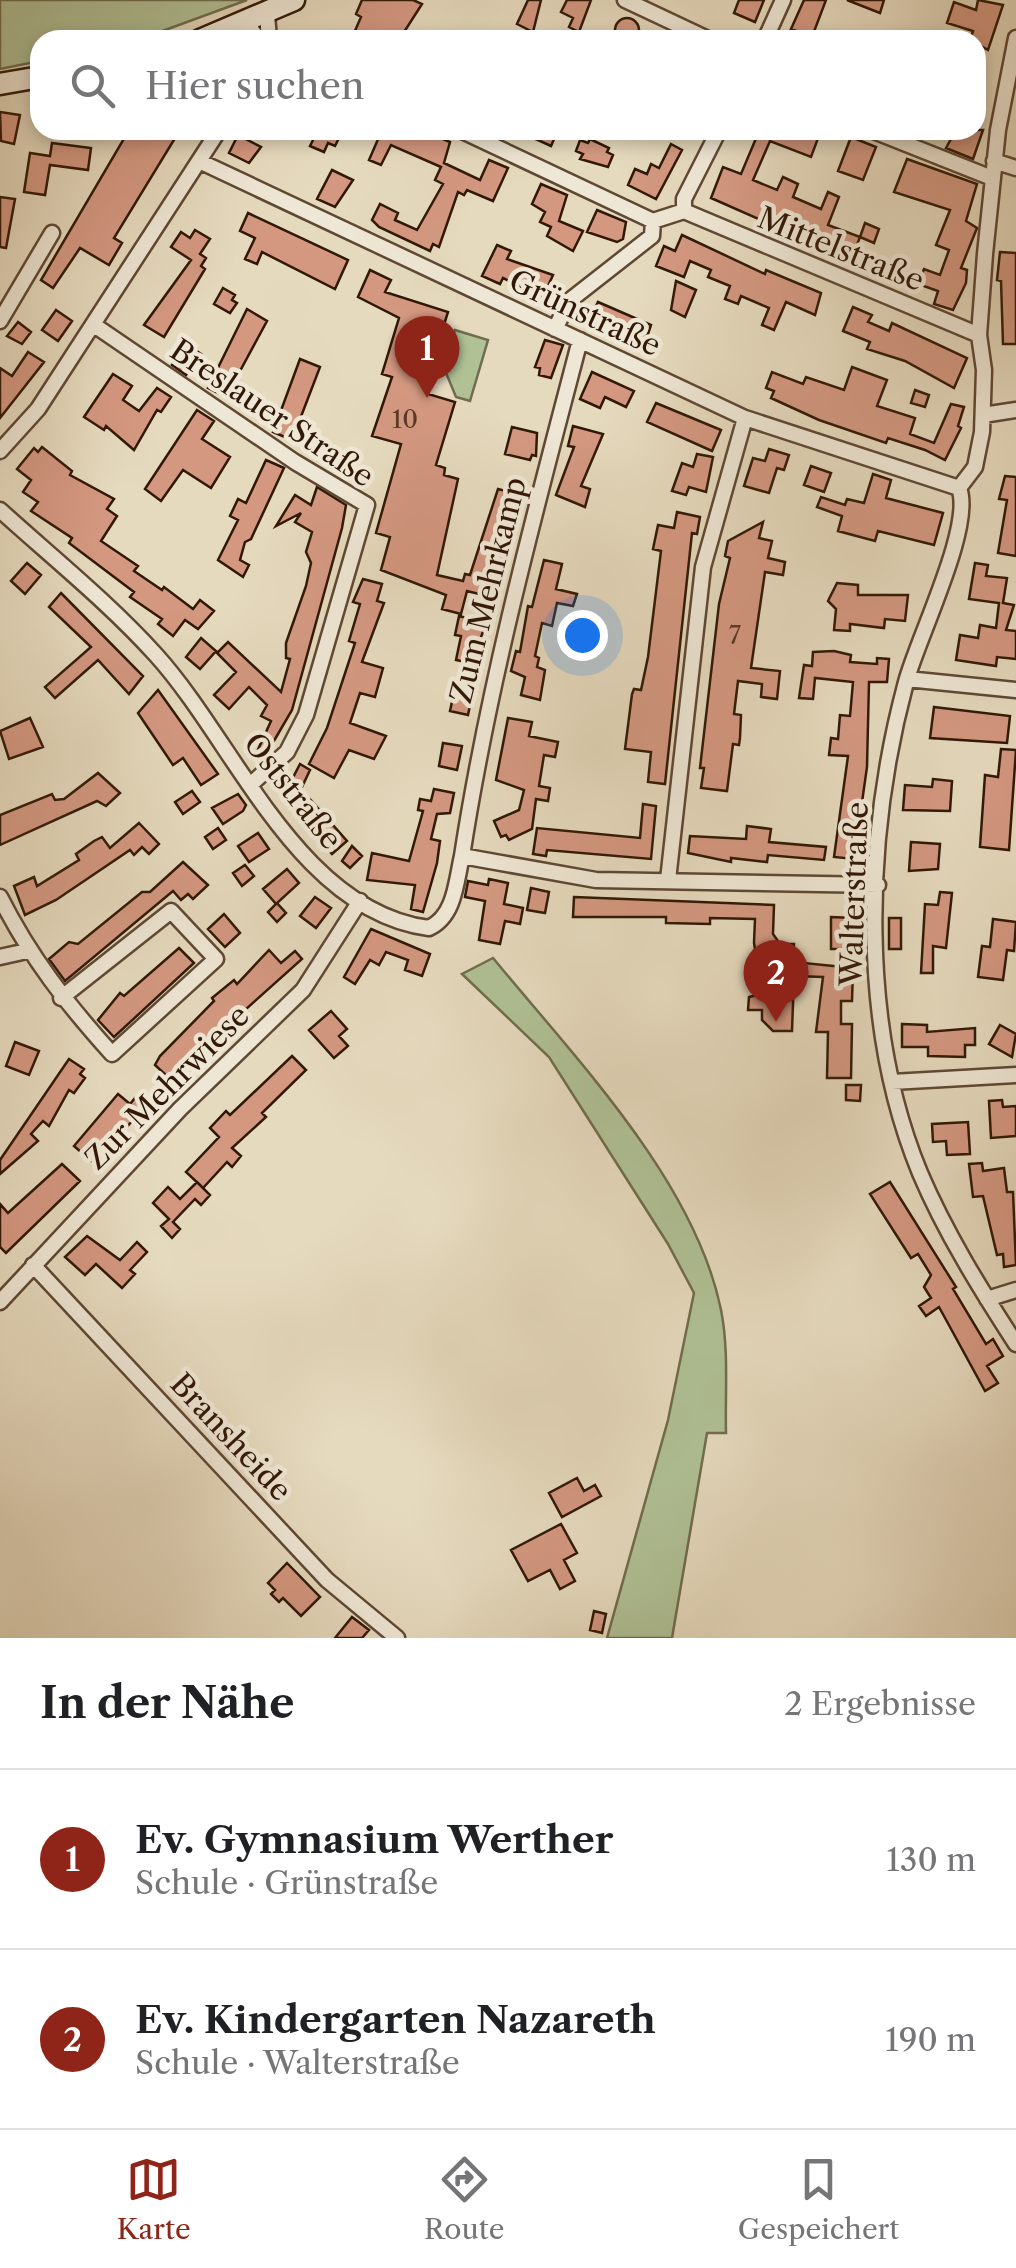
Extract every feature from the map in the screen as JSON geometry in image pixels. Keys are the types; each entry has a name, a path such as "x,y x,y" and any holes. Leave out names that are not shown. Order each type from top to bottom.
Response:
{"main road":[{"path":"258,25 294,0"},
{"path":"0,84 30,78"}],"street":[{"path":"625,0 689,30"},
{"path":"770,30 783,0"},
{"path":"959,488 975,466 982,415 979,335 992,178 1016,38"},
{"path":"0,451 38,409 213,140"},
{"path":"481,140 653,221 684,212 684,199 714,140"},
{"path":"897,140 992,178"},
{"name":"Grünstraße","path":"199,161 745,418 959,488"},
{"path":"994,161 1016,168"},
{"name":"Mittelstraße","path":"684,212 979,335"},
{"path":"554,329 569,301 648,240 653,221"},
{"path":"0,321 52,233"},
{"name":"Breslauer Straße","path":"94,325 295,462 368,506 306,714 287,752 250,785"},
{"name":"Zum Mehrkamp","path":"462,856 492,683 580,340"},
{"path":"982,415 1016,410"},
{"path":"668,880 703,567 745,418"},
{"name":"Walterstraße","path":"959,488 964,516 907,679 888,764 874,946 880,1020 892,1082 920,1172 987,1299 1016,1344"},
{"name":"Oststraße","path":"0,510 159,658 250,785 320,872 392,918 429,928 441,922 449,909 462,856"},
{"path":"907,679 1016,690"},
{"path":"462,856 596,880 878,885"},
{"path":"0,897 27,951 61,998 112,1054 216,958 170,910 61,998"},
{"name":"Zur Mehrwiese","path":"0,1302 180,1109 303,990 360,900"},
{"path":"0,957 27,951"},
{"path":"892,1082 1016,1075"},
{"name":"Bransheide","path":"32,1265 327,1580 397,1638"},
{"path":"987,1299 1016,1290"}],"green space":[{"path":"0,0 247,0 165,30 30,30 30,63 0,69"},
{"path":"455,330 488,340 470,401 456,397 444,368"},
{"path":"493,958 594,1079 659,1168 707,1262 721,1310 726,1356 726,1433 707,1433 672,1638 607,1638 668,1420 694,1293 668,1244 549,1057 462,974"}],"building":[{"path":"362,0 413,0 422,4 405,30 355,30 361,17 356,14"},
{"path":"528,0 541,0 534,30 517,24"},
{"path":"567,0 591,0 580,30 569,27 573,18 561,12"},
{"path":"739,0 764,0 755,22 734,13"},
{"path":"804,0 826,0 815,30 791,29"},
{"path":"847,0 884,0 880,13"},
{"path":"978,0 1003,5 988,50 986,30 947,23 954,2 976,10"},
{"path":"622,19 632,19 639,30 615,30"},
{"path":"0,112 20,115 14,144 1,141"},
{"path":"123,140 174,140 114,238 122,243 109,265 80,248 53,288 41,280"},
{"path":"236,140 248,140 261,147 249,163 229,153"},
{"path":"313,140 338,140 335,146 328,143 324,152 310,146"},
{"path":"378,140 445,140 450,142 444,163 480,180 489,160 508,168 493,201 467,190 464,195 458,192 439,247 433,244 430,251 372,220 380,204 398,213 395,220 417,230 443,184 435,180 441,167 391,145 381,165 369,160"},
{"path":"580,140 588,143 592,140 609,148 607,152 613,155 608,167 580,159 583,154 576,151"},
{"path":"755,140 817,140 811,157 770,141 753,180 777,190 783,177 798,184 793,197 821,209 828,192 839,197 828,225 860,237 851,260 711,198 723,167 741,174"},
{"path":"850,140 876,147 863,180 838,171"},
{"path":"950,140 980,140 973,159 946,148"},
{"path":"52,143 91,148 88,170 50,165 45,195 24,192 30,153 50,156"},
{"path":"671,144 682,150 656,199 628,185 635,169 647,174 651,164 659,168"},
{"path":"907,159 977,184 966,221 977,228 961,268 967,270 966,283 953,310 934,304 938,291 918,284 924,269 940,275 949,250 936,245 950,210 894,192"},
{"path":"332,170 353,180 335,207 317,199"},
{"path":"541,184 567,195 559,221 583,231 573,251 547,236 551,227 540,222 545,212 532,204"},
{"path":"0,197 15,199 6,248 0,247"},
{"path":"597,210 626,222 623,239 617,242 587,232"},
{"path":"248,213 348,260 335,289 262,252 257,264 245,259 255,238 240,231"},
{"path":"865,223 879,229 874,243 860,237"},
{"path":"195,230 210,239 200,254 206,258 201,266 205,269 164,337 144,325 191,260 171,247 181,232 190,238"},
{"path":"682,235 765,274 766,270 821,293 815,315 786,302 774,330 762,325 769,308 741,296 738,304 725,299 730,286 708,277 711,270 690,261 684,277 656,266 664,246 675,251"},
{"path":"497,245 511,251 507,259 553,275 543,297 503,278 500,284 482,276"},
{"path":"1000,252 1016,253 1016,344 1003,344 1001,281 997,280"},
{"path":"370,270 391,280 385,292 448,312 430,369 435,370 428,394 455,402 436,465 445,468 444,475 458,479 437,575 463,581 465,574 470,575 498,489 522,495 515,523 503,520 494,554 506,557 495,598 467,591 461,614 442,609 446,595 381,570 390,537 376,533 401,444 372,436 392,377 382,374 399,318 358,297"},
{"path":"676,281 696,290 685,317 671,310"},
{"path":"223,288 235,295 232,300 237,303 230,313 214,304"},
{"path":"598,302 651,325 645,343 611,328 608,335 587,325"},
{"path":"853,307 872,315 868,322 889,331 892,323 967,358 954,388 905,361 867,349 870,342 843,331"},
{"path":"247,309 267,321 226,397 208,388"},
{"path":"56,310 72,321 58,341 42,330"},
{"path":"18,322 31,332 22,344 7,336"},
{"path":"545,340 563,345 551,378 539,375 540,368 535,367"},
{"path":"187,344 201,354 186,375 172,365"},
{"path":"28,352 44,362 0,418 0,368 12,376"},
{"path":"300,359 320,367 292,440 273,432"},
{"path":"852,367 887,380 877,406 915,418 910,434 934,443 951,404 964,407 958,426 961,428 945,460 888,438 886,443 819,420 771,398 774,391 766,388 772,372 803,384 806,377 844,390"},
{"path":"592,372 634,391 626,407 605,397 600,408 580,399"},
{"path":"113,374 132,386 123,400 139,411 157,388 171,397 161,412 157,410 134,450 106,426 104,430 84,417"},
{"path":"915,390 929,395 925,407 911,403"},
{"path":"656,403 721,430 712,451 647,422"},
{"path":"197,410 214,421 202,439 230,457 211,488 183,470 161,501 145,489"},
{"path":"573,426 603,434 581,486 590,489 585,507 556,495 574,447 568,446"},
{"path":"512,427 537,433 536,456 532,455 530,460 505,454"},
{"path":"42,447 72,471 70,475 114,499 107,509 117,516 101,541 138,566 134,571 162,590 164,587 193,609 200,600 214,611 198,629 185,620 173,636 158,624 162,619 130,597 134,592 69,543 72,538 31,511 38,502 23,492 31,480 17,469 34,448 38,452"},
{"path":"769,449 789,455 784,470 777,468 769,493 744,486 753,458 765,461"},
{"path":"697,454 713,457 706,492 689,487 686,495 672,491 682,463 693,467"},
{"path":"266,460 284,468 251,539 245,542 240,560 249,565 243,577 218,560 238,520 230,516 238,499 246,503"},
{"path":"811,466 831,473 824,492 804,485"},
{"path":"873,474 891,480 886,498 943,513 934,545 878,531 875,541 838,531 842,516 817,507 821,497 845,505 847,499 864,503"},
{"path":"1005,476 1016,477 1016,556 998,553 1007,500 999,499"},
{"path":"317,487 346,505 342,528 292,710 264,758 256,754 271,721 261,716 267,705 249,687 229,709 214,695 236,672 217,653 228,642 281,692 290,659 286,658 286,643 311,563 306,552 312,532 295,522 301,513 276,526 295,495 311,505"},
{"path":"677,512 700,517 697,534 692,533 665,784 648,782 651,752 625,749 632,694 634,689 641,690 648,657 661,551 653,549 658,525 674,528"},
{"path":"763,522 759,538 772,541 768,558 785,562 783,575 765,572 751,668 780,671 777,699 761,697 762,684 738,681 734,714 741,715 740,738 739,745 733,744 727,791 701,788 719,604 730,558 725,556 728,541"},
{"path":"544,560 562,564 556,589 577,594 573,606 557,603 552,626 542,623 535,656 539,658 537,667 545,670 540,700 521,695 525,677 511,671 516,651 520,652 528,606 532,607"},
{"path":"27,563 41,575 25,594 11,581"},
{"path":"975,563 988,565 986,576 1007,578 1003,603 1014,605 1006,630 1016,631 1016,659 997,657 996,666 956,660 960,635 978,638 980,625 996,628 999,603 969,599"},
{"path":"363,579 382,584 377,601 384,603 362,662 383,668 375,697 360,693 350,723 386,736 374,759 349,750 334,778 309,764 327,728 355,643 349,641 360,604 353,602"},
{"path":"837,583 858,585 858,595 908,595 905,621 885,619 884,628 850,624 850,631 834,630 836,609 828,601"},
{"path":"61,593 143,676 129,694 98,660 55,698 45,687 91,647 49,607"},
{"path":"459,616 486,623 472,663 456,660 461,636 455,635"},
{"path":"201,638 216,651 200,669 186,657"},
{"path":"813,652 851,655 850,662 877,664 877,658 889,659 887,682 869,682 867,767 854,859 834,857 848,756 829,755 831,738 838,739 840,715 850,716 853,682 815,678 813,699 799,698 804,665 812,666"},
{"path":"455,688 473,691 468,715 450,711"},
{"path":"158,690 218,774 201,785 183,758 173,765 138,713"},
{"path":"934,707 1010,716 1007,743 930,738"},
{"path":"30,718 43,747 9,759 0,731"},
{"path":"508,718 532,722 529,736 558,742 555,757 544,755 539,786 550,788 548,801 536,799 532,829 509,840 506,835 501,837 494,821 519,810 524,790 496,780"},
{"path":"443,743 462,746 457,770 439,766"},
{"path":"1001,749 1016,750 1009,850 980,847 985,775 998,777"},
{"path":"300,764 310,770 301,789 347,841 332,854 288,804 292,800 285,793"},
{"path":"98,773 120,793 106,806 97,801 0,845 0,815 52,794 55,800 64,799"},
{"path":"933,779 952,781 950,811 903,810 905,785 932,787"},
{"path":"434,789 454,793 450,813 437,814 431,839 440,841 437,863 423,912 411,909 415,885 367,880 372,853 409,861 423,811 418,810 420,799 431,801"},
{"path":"192,791 200,802 183,814 175,802"},
{"path":"238,794 246,805 243,811 223,824 212,808"},
{"path":"643,804 656,806 651,859 547,850 546,856 533,854 537,828 640,838"},
{"path":"139,823 159,844 149,854 142,847 134,855 130,850 56,900 25,915 14,886 34,877 37,886 79,860 76,854 94,841 102,837 110,848"},
{"path":"747,826 771,829 769,842 826,847 824,860 768,855 767,862 731,858 731,862 688,853 690,836 746,839"},
{"path":"218,828 226,840 213,849 205,837"},
{"path":"258,833 269,849 249,862 238,846"},
{"path":"911,842 940,844 938,869 909,871"},
{"path":"352,846 362,856 350,868 342,861"},
{"path":"183,862 208,885 193,899 188,894 181,900 173,891 65,981 49,959 69,942 78,944 142,892 150,892"},
{"path":"245,865 254,876 242,886 233,873"},
{"path":"287,869 299,883 277,903 286,913 277,922 268,912 276,904 263,889"},
{"path":"489,879 508,883 504,904 523,908 520,924 505,921 500,944 479,940 485,901 465,897 468,881 488,885"},
{"path":"531,888 549,892 545,913 527,910"},
{"path":"940,892 952,893 946,948 933,946 933,973 921,973 925,904 938,905"},
{"path":"315,897 331,908 316,928 300,916"},
{"path":"574,897 774,905 773,934 780,944 794,944 793,962 853,968 852,1001 841,1001 841,1024 852,1024 851,1078 827,1078 828,1032 816,1032 823,977 794,976 792,1031 773,1031 762,1020 762,1010 748,1010 749,997 761,994 762,961 757,961 754,943 755,919 710,918 710,924 666,923 666,917 573,917"},
{"path":"224,914 240,933 225,947 208,929"},
{"path":"831,917 853,918 853,949 831,949"},
{"path":"889,918 901,918 901,949 889,949"},
{"path":"993,919 1016,922 1014,951 1007,950 1003,980 978,977 982,946 990,947"},
{"path":"371,929 430,954 422,976 405,970 408,960 386,952 379,965 370,960 355,984 344,977"},
{"path":"179,948 194,963 114,1037 98,1020 120,993 124,996"},
{"path":"269,950 281,963 295,951 302,959 169,1078 155,1065 160,1056 214,1001 212,998 234,980 237,984"},
{"path":"331,1011 347,1029 339,1036 348,1046 334,1058 309,1030"},
{"path":"902,1024 927,1025 927,1032 975,1028 975,1045 965,1045 965,1057 928,1056 928,1047 902,1047"},
{"path":"1000,1025 1016,1034 1012,1057 989,1044"},
{"path":"15,1042 39,1051 29,1075 6,1066"},
{"path":"292,1056 306,1070 262,1113 266,1117 232,1148 241,1156 232,1167 227,1162 203,1188 186,1172 219,1137 210,1128 226,1111 230,1115"},
{"path":"69,1059 84,1069 80,1074 85,1078 74,1093 69,1090 49,1126 43,1121 31,1134 38,1141 0,1174 0,1160"},
{"path":"846,1085 861,1085 860,1101 846,1100"},
{"path":"118,1094 130,1104 135,1098 145,1106 95,1164 74,1146"},
{"path":"1002,1100 1003,1107 1016,1106 1016,1136 991,1138 989,1101"},
{"path":"968,1122 970,1154 947,1155 946,1141 933,1142 932,1124"},
{"path":"982,1163 983,1171 1004,1168 1007,1192 1013,1192 1016,1265 1004,1267 1003,1254 997,1255 983,1196 973,1197 969,1164"},
{"path":"62,1164 80,1181 6,1253 0,1247 0,1204 8,1213"},
{"path":"197,1182 210,1195 201,1205 195,1199 173,1222 180,1229 172,1238 161,1226 169,1219 153,1203 168,1187 180,1199"},
{"path":"890,1182 956,1287 953,1289 986,1344 993,1339 1003,1356 987,1366 998,1383 985,1391 939,1307 926,1316 919,1306 931,1298 924,1287 931,1275 918,1254 911,1258 870,1194"},
{"path":"87,1236 120,1260 137,1242 147,1252 130,1270 135,1274 122,1288 96,1264 85,1275 65,1257"},
{"path":"577,1478 584,1491 595,1485 601,1496 562,1517 549,1493"},
{"path":"561,1524 577,1553 564,1560 575,1581 560,1589 550,1570 528,1581 511,1550"},
{"path":"287,1563 320,1597 301,1616 283,1598 279,1602 271,1594 275,1590 268,1583"},
{"path":"594,1611 606,1614 602,1633 590,1630"},
{"path":"352,1617 369,1630 362,1638 335,1638"}],"place":[{"name":"Ev. Gymnasium Werther","path":"427,398"},
{"name":"Ev. Kindergarten Nazareth","path":"776,1022"}]}
